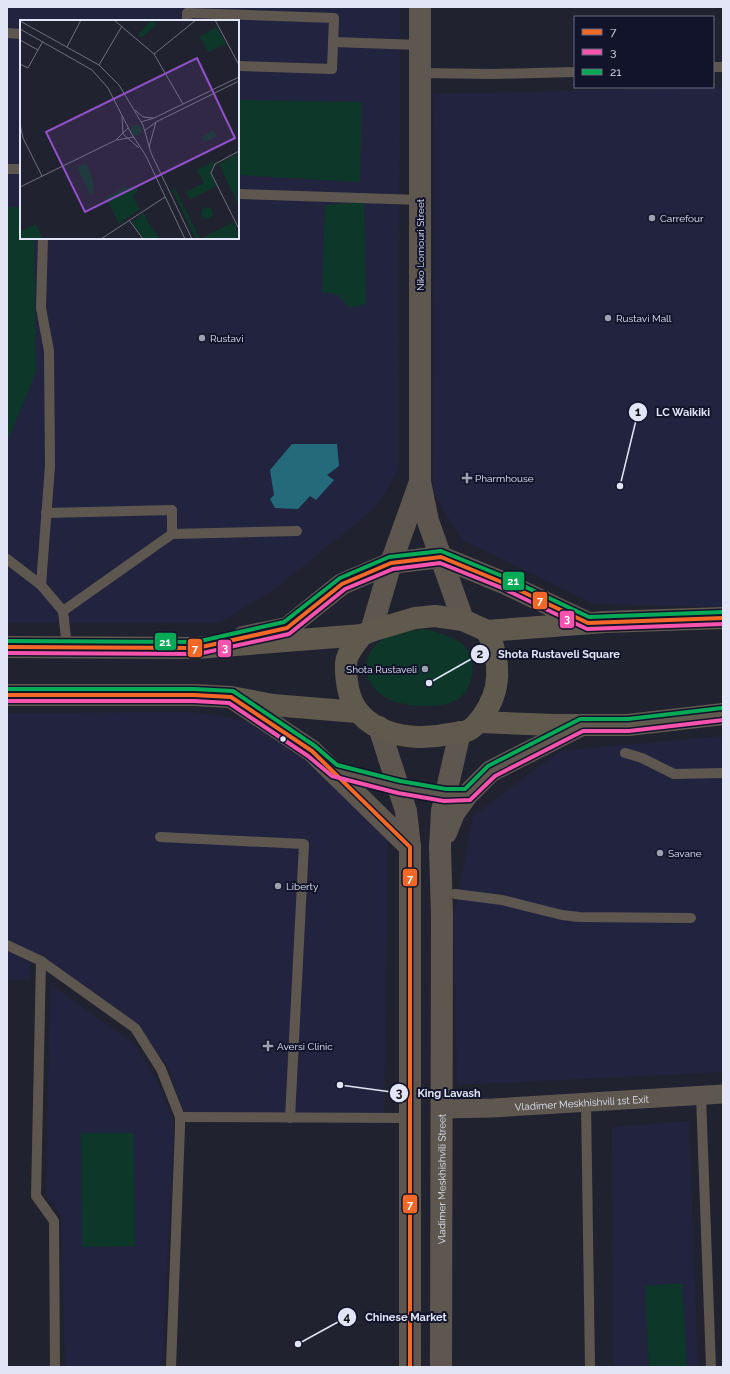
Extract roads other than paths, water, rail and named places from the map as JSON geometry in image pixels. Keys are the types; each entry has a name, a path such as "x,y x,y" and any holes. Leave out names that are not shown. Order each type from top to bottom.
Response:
{"main road":[{"path":"7,647 197,648 366,633 416,618 435,616 464,620 487,631 588,623 723,618"},
{"path":"469,727 488,709 495,694 498,678 498,662 494,646 487,631"},
{"path":"366,633 347,654 345,674 349,694 357,712 371,724 409,738 432,738 469,727 628,725 723,714"},
{"path":"7,695 194,695 231,697 274,704 357,712"}],"street":[{"name":"Niko Lomouri Street","path":"420,7 420,482 428,521 464,620"},
{"name":"Niko Lomouri Street","path":"366,633 420,482"},
{"path":"197,648 287,628 342,584 391,563 441,557 504,583 588,623"},
{"path":"231,697 312,750 334,770 410,847"},
{"path":"440,847 454,813 467,795 491,771 582,725"},
{"path":"379,727 406,812 410,847 410,1367"},
{"name":"Vladimer Meskhishvili Street","path":"441,1367 442,917 440,847 442,811 445,795 469,727"},
{"name":"Vladimer Meskhishvili 1st Exit","path":"441,1109 493,1108 723,1094"}],"lane":[{"path":"187,20 187,13 334,18 332,69 239,66"},
{"path":"7,33 20,34"},
{"path":"333,42 420,45"},
{"path":"420,73 494,74 574,72"},
{"path":"7,169 20,169"},
{"path":"239,194 420,200"},
{"path":"41,585 50,466 50,358 41,308 43,239"},
{"path":"46,513 172,510 172,534"},
{"path":"63,611 172,534 297,531"},
{"path":"7,560 41,585 63,611 67,647"},
{"path":"625,753 642,758 674,774 723,773"},
{"path":"334,770 398,787 445,795 467,795"},
{"path":"160,837 304,844 290,1118"},
{"path":"455,894 502,900 562,915 579,917 691,918"},
{"path":"7,945 41,961 135,1028 161,1068 180,1117 171,1367"},
{"path":"41,961 36,1196 54,1221 55,1367"},
{"path":"701,1096 710,1367"},
{"path":"586,1102 590,1367"},
{"path":"180,1117 410,1118"}],"place":[{"name":"Carrefour","path":"652,218"},
{"name":"Rustavi Mall","path":"608,318"},
{"name":"Rustavi","path":"202,338"},
{"name":"Pharmhouse","path":"467,478"},
{"name":"LC Waikiki","path":"620,486"},
{"name":"Shota Rustaveli","path":"425,669"},
{"name":"Shota Rustaveli Square","path":"429,683"},
{"name":"Savane","path":"660,853"},
{"name":"Liberty","path":"278,886"},
{"name":"Aversi Clinic","path":"268,1046"},
{"name":"King Lavash","path":"340,1085"},
{"name":"Chinese Market","path":"298,1344"}]}
